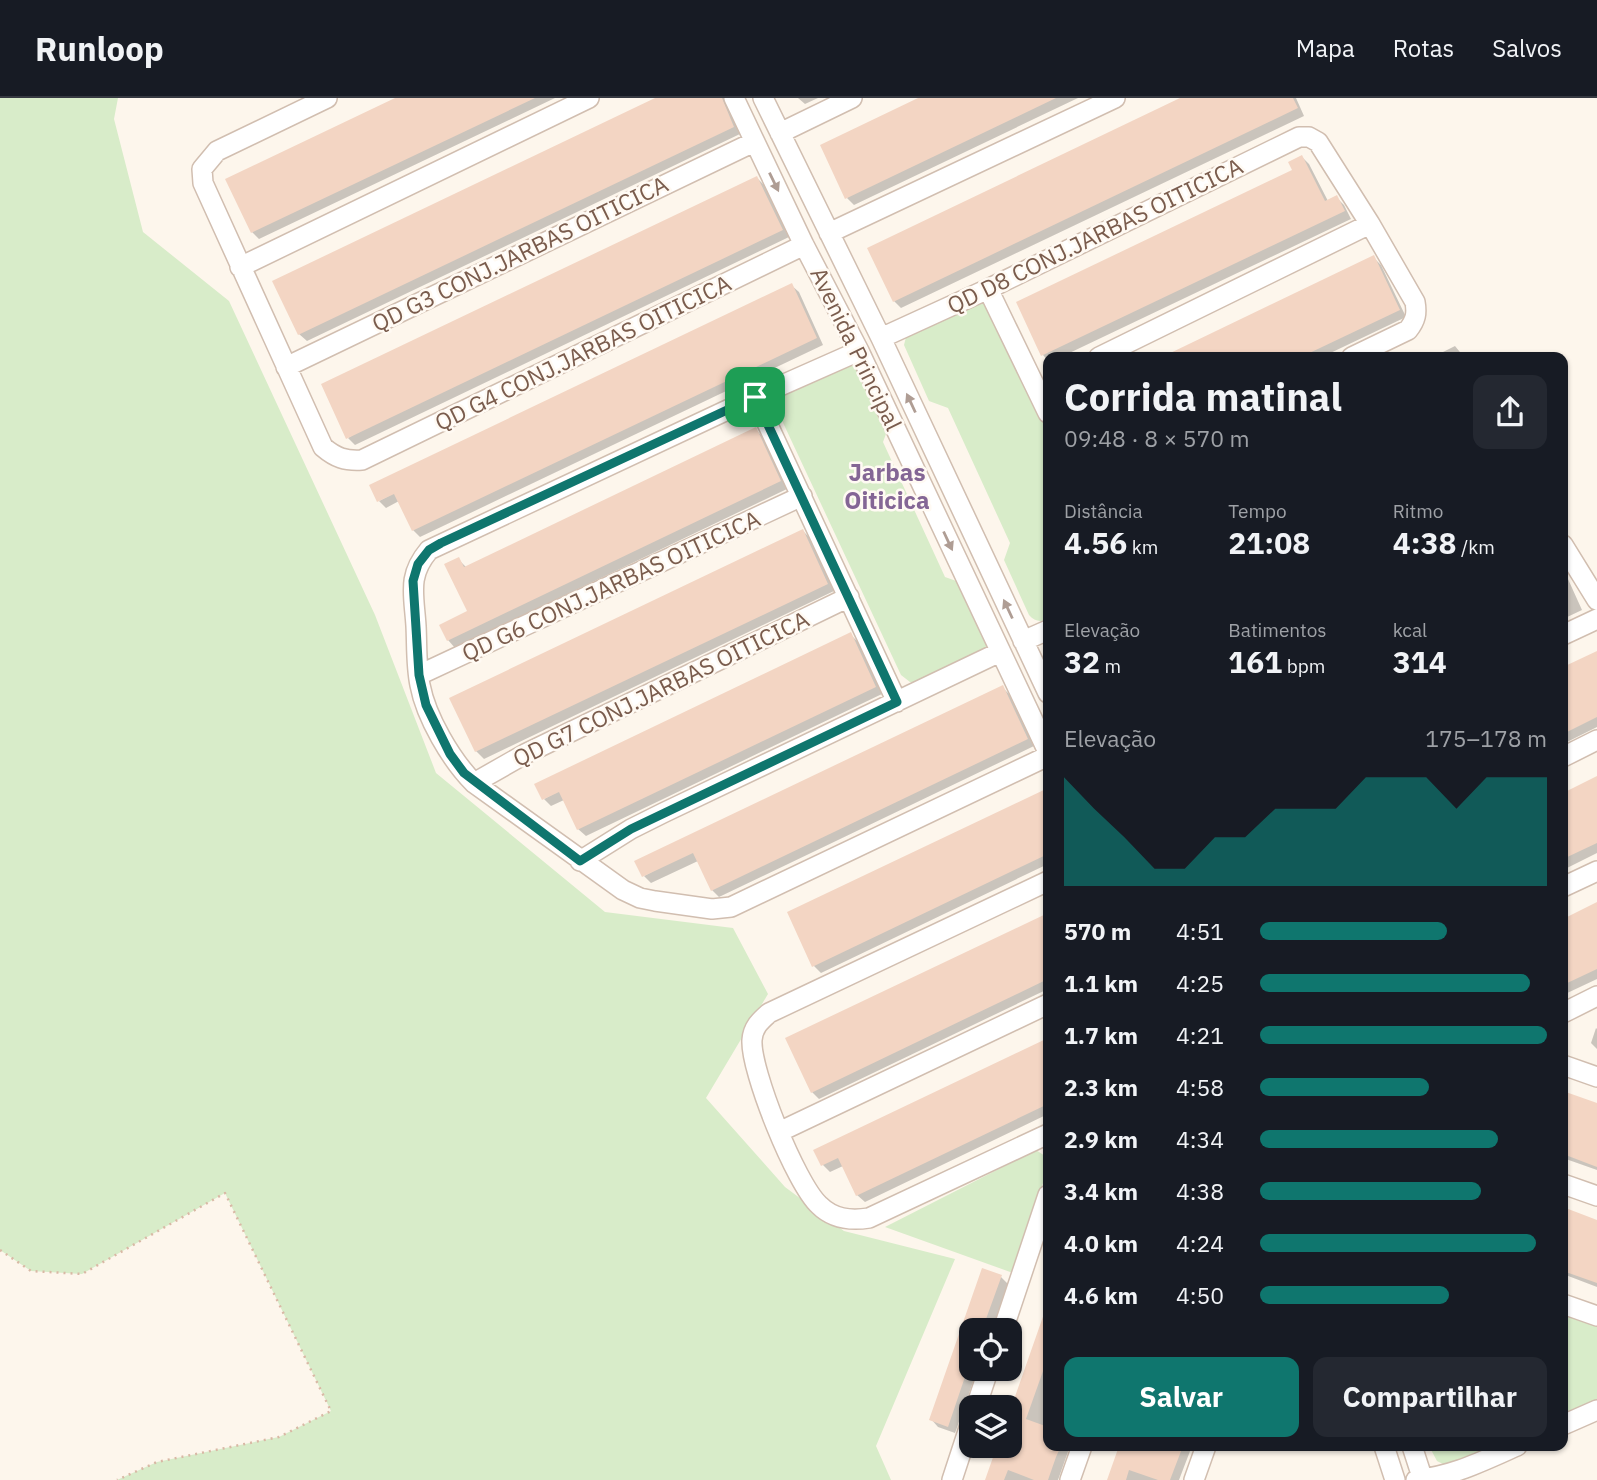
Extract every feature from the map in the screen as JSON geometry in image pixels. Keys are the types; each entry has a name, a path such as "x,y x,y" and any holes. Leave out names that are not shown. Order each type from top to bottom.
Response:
{"street":[{"path":"286,367 203,183 202,169 217,151 327,98"},
{"path":"240,267 589,98"},
{"name":"Avenida Principal","path":"734,98 804,245 859,351 1043,743"},
{"name":"Avenida Principal","path":"763,98 881,338 1043,683"},
{"path":"780,133 852,98"},
{"path":"829,233 1115,98"},
{"name":"QD D8 CONJ.JARBAS OITICICA","path":"881,338 988,289 1298,137 1309,137 1318,142 1370,224"},
{"name":"QD G3 CONJ.JARBAS OITICICA","path":"286,367 754,142"},
{"path":"1109,352 1370,224 1415,302 1416,311 1415,322 1408,330 1362,352"},
{"name":"QD G4 CONJ.JARBAS OITICICA","path":"286,367 323,447 335,457 347,461 362,460 804,245"},
{"path":"988,289 1042,385"},
{"path":"859,351 429,550 418,564 413,581 419,675 426,705 450,754 474,783 580,861 623,890 640,898 712,909 730,907 1043,756"},
{"path":"755,397 897,702"},
{"path":"929,502 953,491"},
{"name":"QD G6 CONJ.JARBAS OITICICA","path":"419,675 802,496"},
{"path":"1568,553 1597,600"},
{"name":"QD G7 CONJ.JARBAS OITICICA","path":"474,783 525,754 849,597"},
{"path":"1568,633 1597,619"},
{"path":"1023,641 1043,632"},
{"path":"580,861 631,829 1000,652"},
{"path":"1568,754 1597,740"},
{"path":"1568,885 1597,871"},
{"path":"1043,883 769,1013 760,1020 754,1030 752,1042 755,1062 779,1132 817,1203 840,1218 869,1219 1043,1136"},
{"path":"1568,1010 1597,996"},
{"path":"779,1132 1043,1006"},
{"path":"1568,1067 1597,1077"},
{"path":"1568,1186 1597,1196"},
{"path":"1007,1318 1043,1210"},
{"path":"1568,1306 1597,1315"},
{"path":"1568,1423 1597,1409"},
{"path":"1070,1480 1080,1451"},
{"path":"1194,1480 1204,1451"},
{"path":"1386,1451 1395,1480"},
{"path":"1413,1451 1420,1480 1457,1472 1505,1451"},
{"path":"952,1480 959,1458"}],"path":[{"path":"0,1250 31,1271 82,1274 225,1193 331,1411 279,1437 157,1462 117,1480"}],"green space":[{"path":"0,98 118,98 114,119 143,232 229,301 375,615 436,773 605,912 733,928 768,994 706,1098 785,1187 844,1231 955,1259 876,1446 891,1480 117,1480 157,1462 279,1437 331,1411 225,1193 82,1274 31,1271 0,1250"},
{"path":"981,301 994,308 1043,418 1043,621 1029,615 1004,560 1010,543 948,408 929,401 904,345 906,337"},
{"path":"852,364 857,365 890,423 883,442 945,577 962,583 988,646 916,683 901,675 778,412 778,402 784,394"},
{"path":"1036,1150 1043,1155 1043,1183 1013,1273 885,1227"},
{"path":"1568,1314 1597,1324 1597,1400 1568,1414"},
{"path":"1432,1451 1489,1451 1449,1467 1437,1461"}],"building":[{"path":"395,98 535,98 251,233 225,179"},
{"path":"655,98 722,98 734,127 298,335 272,281"},
{"path":"918,98 1056,98 845,199 820,145"},
{"path":"1180,98 1293,98 1298,108 893,302 867,248"},
{"path":"1302,155 1325,201 1337,195 1345,211 1049,352 1043,352 1041,356 1016,302 1292,170 1288,162"},
{"path":"757,176 783,230 346,439 321,384"},
{"path":"1374,255 1400,310 1312,352 1172,352"},
{"path":"792,283 817,338 412,531 394,494 377,502 369,485"},
{"path":"756,427 781,481 447,641 439,625 467,611 444,564 459,557 464,567"},
{"path":"803,529 828,584 475,752 449,698"},
{"path":"851,632 876,687 577,830 559,792 542,800 534,784"},
{"path":"1597,651 1597,717 1568,732 1568,665"},
{"path":"1003,685 1028,739 711,891 693,853 642,877 634,861"},
{"path":"1597,776 1597,843 1568,857 1568,790"},
{"path":"1043,790 1043,856 812,967 787,912"},
{"path":"1597,902 1597,969 1568,983 1568,916"},
{"path":"1043,915 1043,981 811,1093 785,1038"},
{"path":"1043,1040 1043,1106 856,1196 838,1158 821,1166 813,1150"},
{"path":"1568,1093 1597,1103 1597,1167 1568,1156"},
{"path":"1568,1209 1597,1220 1597,1283 1568,1273"},
{"path":"982,1268 1002,1275 986,1318 965,1318"},
{"path":"1043,1317 1043,1371 1026,1419 1043,1425 1043,1451 1059,1451 1048,1480 1034,1480 1008,1470 1004,1480 985,1480 993,1458 1022,1458 1022,1395 1016,1395"},
{"path":"959,1334 959,1381 964,1381 948,1427 929,1420"},
{"path":"1117,1451 1181,1451 1170,1480 1158,1480 1129,1470 1126,1480 1107,1480"}],"district":[{"name":"Jarbas Oiticica","path":"887,487"}],"route":[{"path":"755,397 897,702 631,829 580,861 474,783 450,754 426,705 421,688 413,581 418,564 429,550 441,543 755,397"}]}
